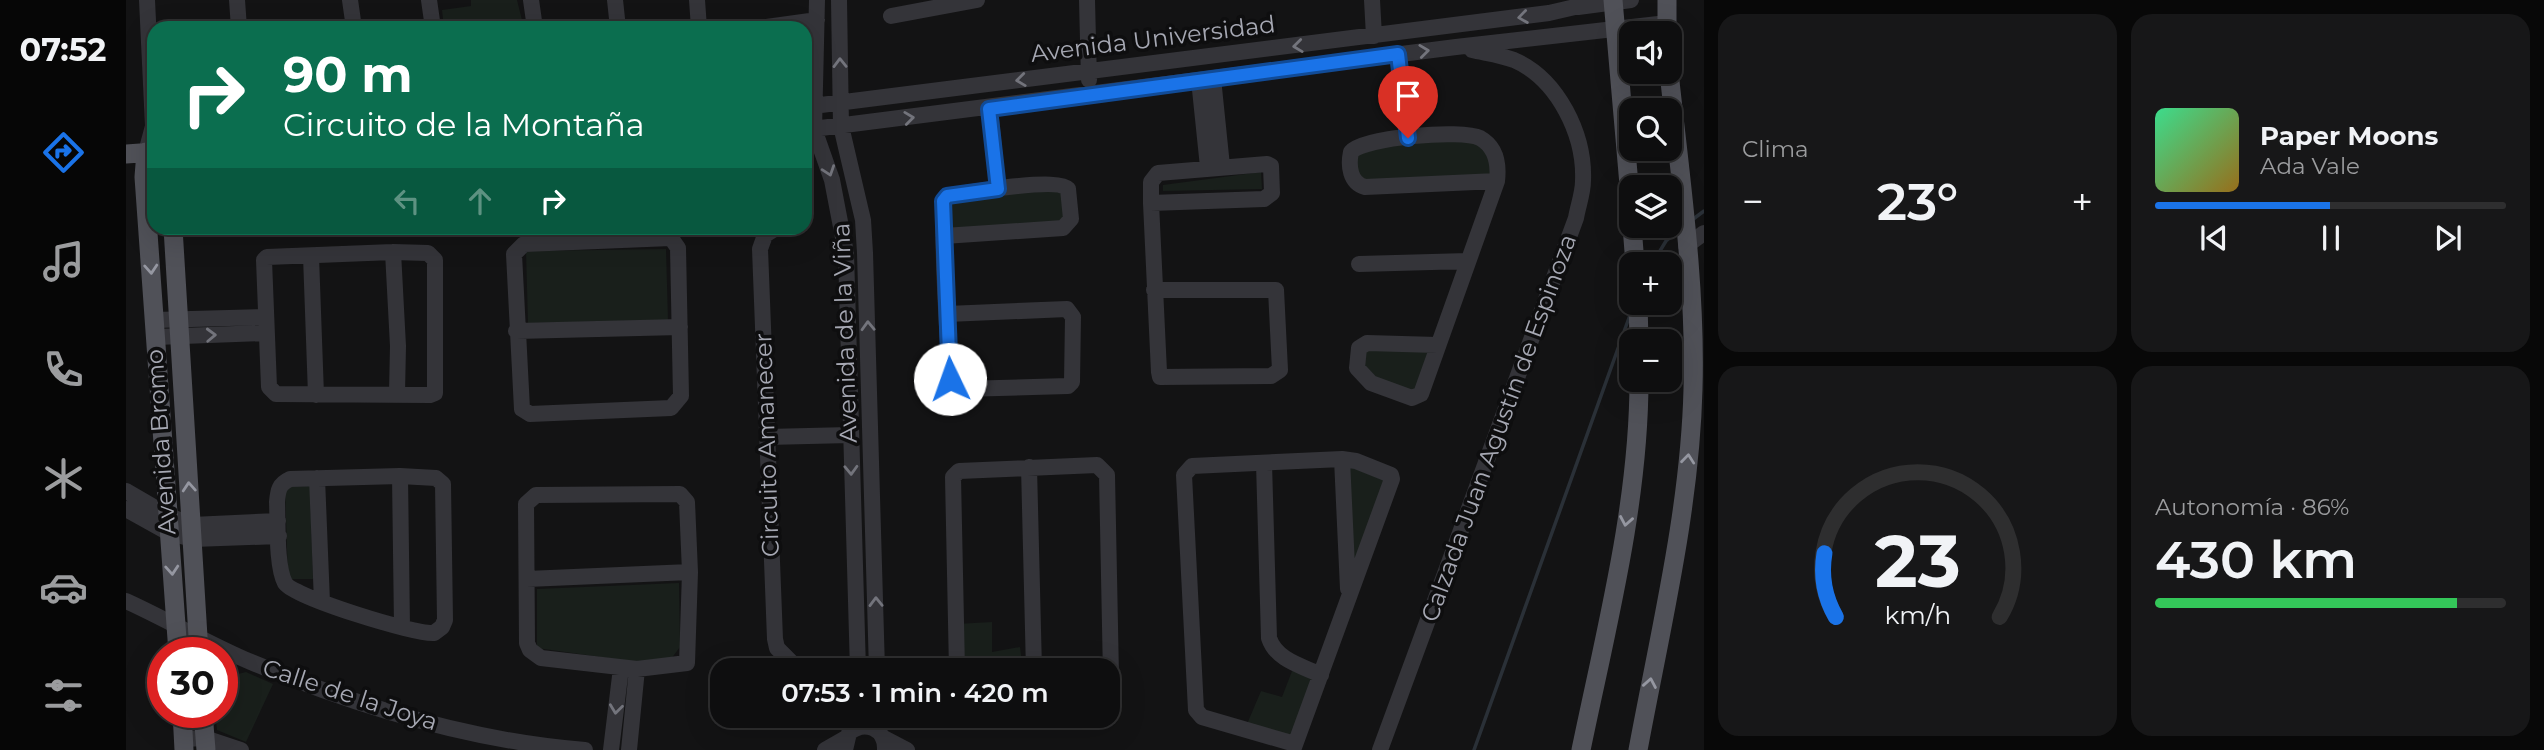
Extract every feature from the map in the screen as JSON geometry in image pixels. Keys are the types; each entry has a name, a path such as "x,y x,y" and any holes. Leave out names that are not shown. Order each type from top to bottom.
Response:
{"main road":[{"path":"1667,0 1667,21"},
{"path":"1619,1 1613,28 1628,175"},
{"path":"1638,750 1684,498 1693,388 1692,238 1682,198 1670,84"},
{"path":"126,154 147,152"},
{"name":"Avenida Bromo","path":"147,160 141,177 155,329 177,637"},
{"name":"Avenida Bromo","path":"173,235 198,637"},
{"path":"1581,750 1630,494 1637,448 1639,392"},
{"path":"188,728 195,745"}],"street":[{"name":"Avenida Bromo","path":"147,0 148,21"},
{"path":"237,0 238,21"},
{"path":"350,0 353,21"},
{"path":"429,0 431,21"},
{"path":"531,0 533,21"},
{"path":"615,0 617,21"},
{"path":"697,0 698,21"},
{"name":"Avenida de la Viña","path":"812,81 817,0"},
{"name":"Avenida de la Viña","path":"839,0 841,126 863,220 876,528 877,658"},
{"path":"891,16 920,5 976,0"},
{"path":"1087,0 1089,93"},
{"path":"1372,0 1374,36"},
{"name":"Avenida Universidad","path":"812,106 1452,27 1582,4 1619,1"},
{"path":"810,21 817,20"},
{"path":"1452,27 1456,47"},
{"name":"Avenida Universidad","path":"812,130 1619,28"},
{"name":"Avenida Universidad","path":"1456,47 1515,60 1544,80 1562,102"},
{"path":"1398,54 1408,138"},
{"path":"1206,79 1215,167"},
{"name":"Calzada Juan Agustín de Espinoza","path":"1380,750 1576,218 1583,182 1581,153 1575,129 1562,102"},
{"path":"989,109 998,189"},
{"path":"1437,345 1367,343 1359,348 1357,368 1371,383 1417,398 1437,345 1468,261 1497,181 1497,160 1490,146 1479,138 1464,133 1408,138 1355,147 1349,161 1356,183 1365,187 1497,181"},
{"name":"Avenida de la Viña","path":"812,136 841,216 846,253 858,658"},
{"path":"1151,203 1264,199 1272,193 1272,170 1267,164 1158,173 1151,182 1151,203 1154,290 1160,377 1271,376 1280,370 1276,290 1154,290"},
{"path":"944,236 1063,228 1071,219 1068,189 1064,184 998,189 944,198 944,236 947,314 950,379 958,388 1068,386 1072,382 1073,317 1067,309 947,314"},
{"path":"595,235 524,244 514,254 520,402 523,409 530,414 671,408 681,396 678,248 671,239 617,235"},
{"name":"Circuito Amanecer","path":"765,235 760,249 775,639 777,648 787,658"},
{"path":"393,252 398,346 397,393"},
{"path":"393,252 428,253 435,260 437,388 430,395 276,394 272,391 264,260 267,257 393,252"},
{"path":"312,256 316,395"},
{"path":"1359,264 1468,261"},
{"path":"155,329 266,325"},
{"path":"516,331 680,327"},
{"path":"849,375 870,375"},
{"path":"767,437 850,435"},
{"path":"1342,459 1348,595"},
{"path":"1342,459 1356,461 1391,475 1392,480 1294,747 1202,717 1196,710 1193,699 1184,475 1192,466 1264,463 1342,459"},
{"path":"1264,463 1269,638 1273,649 1280,656 1321,675"},
{"path":"957,658 953,477 959,471 1097,465 1107,475 1111,658"},
{"path":"1029,467 1034,658"},
{"path":"400,476 402,627"},
{"path":"400,476 436,478 443,484 445,620 439,631 430,634 322,602 294,591 285,582 278,528 278,489 283,482 317,478 400,476"},
{"path":"317,478 322,602"},
{"path":"126,491 169,525"},
{"path":"680,494 687,502 690,572 689,659 682,666 629,669 534,655 527,643 526,504 536,495 680,494"},
{"path":"126,509 192,532 278,528"},
{"path":"853,529 876,528"},
{"path":"527,579 690,572"},
{"name":"Calle de la Joya","path":"126,601 176,625 189,637"},
{"name":"Calle de la Joya","path":"238,658 371,706 464,731 570,749"},
{"path":"611,750 629,669"},
{"path":"629,669 629,750"},
{"path":"825,750 850,733 869,726 883,741 906,750 915,750"},
{"path":"195,745 241,750"}],"shaded area":[{"path":"471,0 517,0 522,21 443,21 442,10 471,6"},
{"path":"1463,135 1487,146 1493,178 1357,180 1356,151"},
{"path":"1261,172 1262,189 1163,191 1163,185"},
{"path":"1060,188 1068,219 1062,226 945,233 947,198"},
{"path":"666,249 668,320 528,323 526,251"},
{"path":"1433,349 1417,395 1365,376 1361,351"},
{"path":"1345,462 1388,479 1350,584"},
{"path":"310,486 313,579 288,579 285,487"},
{"path":"679,583 680,647 671,659 636,662 537,648 537,589"},
{"path":"992,622 992,652 1020,647 1021,658 960,658 956,624"},
{"path":"1294,666 1317,676 1296,742 1247,724 1261,691 1282,697"},
{"path":"246,672 273,684 246,742 217,730 238,728 238,674"}],"waterway":[{"path":"1692,220 1704,211"},
{"path":"1659,252 1670,238"},
{"path":"1474,750 1630,315"}],"route":[{"path":"950,379 943,201 947,196 998,189 989,109 1089,93 1398,54 1408,138"}]}
